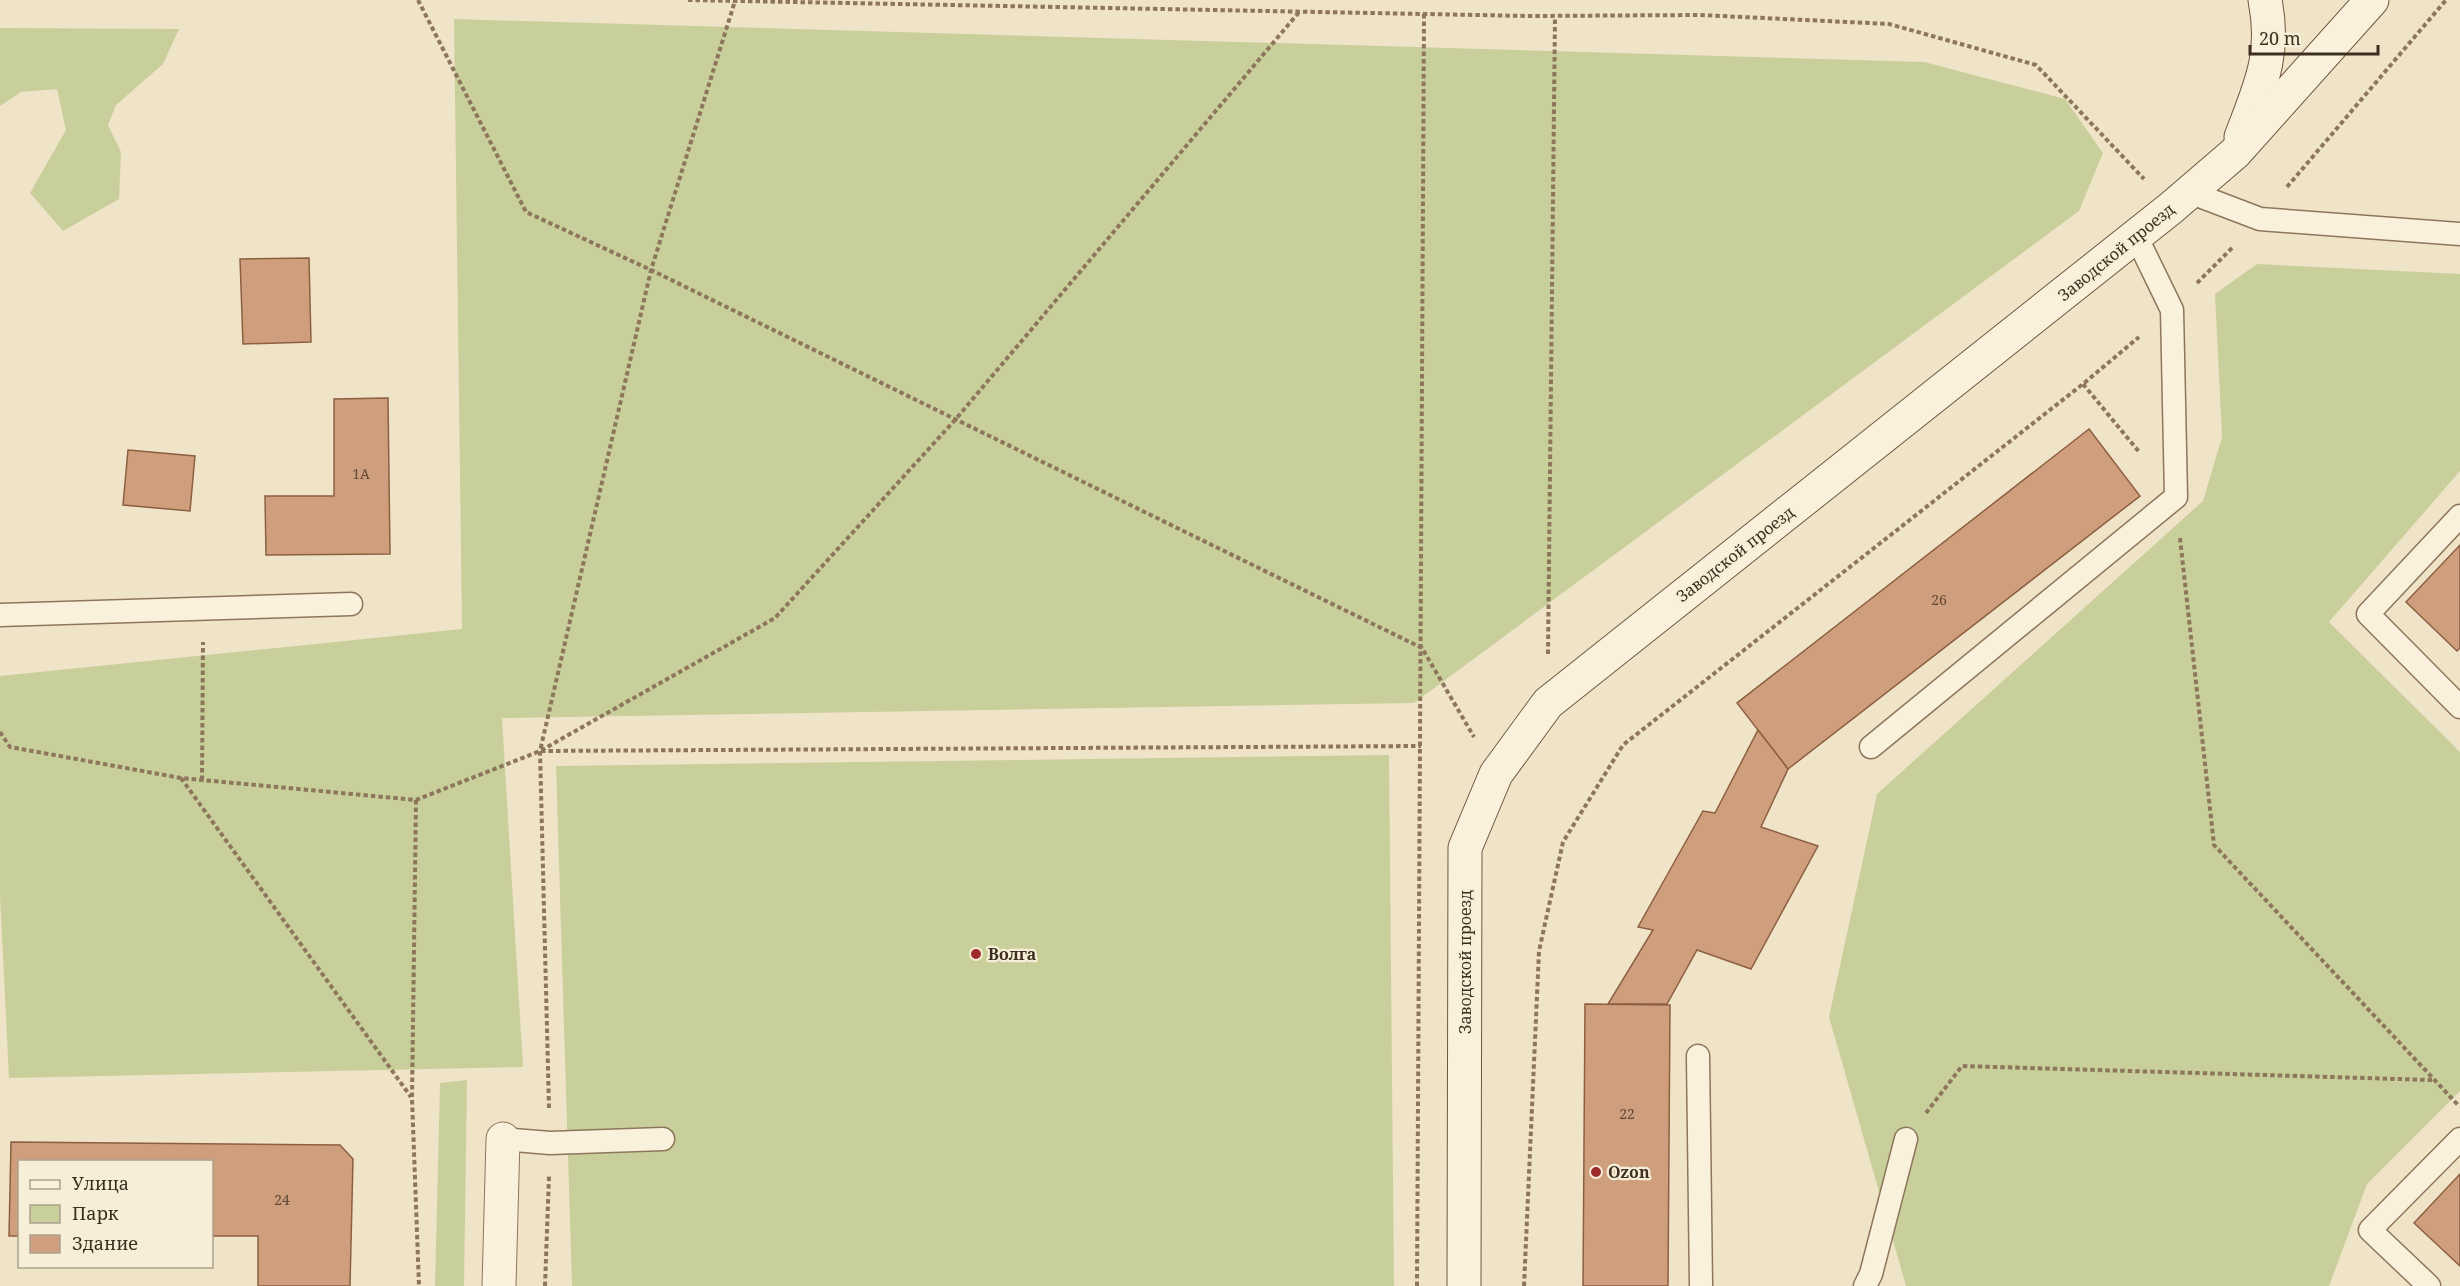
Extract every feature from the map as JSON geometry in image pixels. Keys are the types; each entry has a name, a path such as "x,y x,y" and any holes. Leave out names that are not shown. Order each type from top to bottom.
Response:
{"street":[{"path":"2235,153 2266,69 2270,40 2265,0"},
{"name":"Заводской проезд","path":"1464,1286 1465,848 1496,774 1548,702 2136,236 2235,153 2372,0"},
{"path":"499,1286 503,1139"}],"lane":[{"path":"2180,200 2260,219 2460,234"},
{"path":"1872,747 2176,497 2172,310 2136,236"},
{"path":"2460,516 2368,614 2460,707"},
{"path":"0,615 351,604"},
{"path":"1698,1056 1701,1286"},
{"path":"503,1139 550,1143 663,1139"},
{"path":"1865,1286 1871,1274 1906,1139"},
{"path":"2429,1286 2370,1230 2460,1139"}],"path":[{"path":"418,0 526,212 651,270 1422,648 1496,774"},
{"path":"688,0 1555,17 1700,15 1889,24 2036,65 2180,200"},
{"path":"1524,1286 1539,951 1563,842 1623,745 2083,384 2172,310 2260,219 2446,0"},
{"path":"545,1286 550,1143 540,751 651,270 735,1"},
{"path":"0,732 10,747 182,778 416,800 540,751 775,618 955,420 1300,11"},
{"path":"1417,1286 1425,14"},
{"path":"1548,702 1555,17"},
{"path":"2083,384 2176,497 2214,845 2460,1107"},
{"path":"202,780 204,608"},
{"path":"540,751 1420,746"},
{"path":"182,778 412,1098"},
{"path":"416,800 412,1098 419,1286"},
{"path":"1906,1139 1962,1066 2433,1080"}],"green space":[{"path":"454,19 1924,62 2065,99 2103,153 2079,211 1414,703 502,718 523,1067 9,1078 0,896 0,676 462,629"},
{"path":"0,28 179,29 163,64 116,105 108,125 121,152 119,199 63,231 30,193 66,130 57,89 21,92 0,106"},
{"path":"2257,264 2460,274 2460,471 2329,622 2460,752 2460,1091 2367,1184 2329,1286 1906,1286 1829,1017 1877,794 2203,501 2222,437 2215,294"},
{"name":"Волга","path":"1389,755 1394,1286 572,1286 556,766"},
{"path":"467,1080 464,1286 435,1286 440,1083"}],"building":[{"path":"309,258 311,342 243,344 240,259"},
{"path":"388,398 390,554 266,555 265,496 334,496 334,399"},
{"path":"2089,429 2140,496 1788,769 1737,703"},
{"path":"128,450 195,456 190,511 123,505"},
{"path":"2460,545 2460,648 2457,651 2406,602"},
{"path":"1758,730 1788,769 1761,827 1818,846 1751,969 1697,950 1667,1004 1608,1004 1653,930 1638,927 1703,811 1715,813"},
{"path":"1585,1004 1670,1005 1668,1286 1583,1286"},
{"path":"11,1142 340,1145 353,1159 350,1286 258,1286 258,1236 213,1236 213,1160 18,1160 18,1236 9,1236"},
{"path":"2460,1174 2460,1266 2414,1223"}],"place":[{"name":"Волга","path":"976,954"},
{"name":"Ozon","path":"1596,1172"}]}
